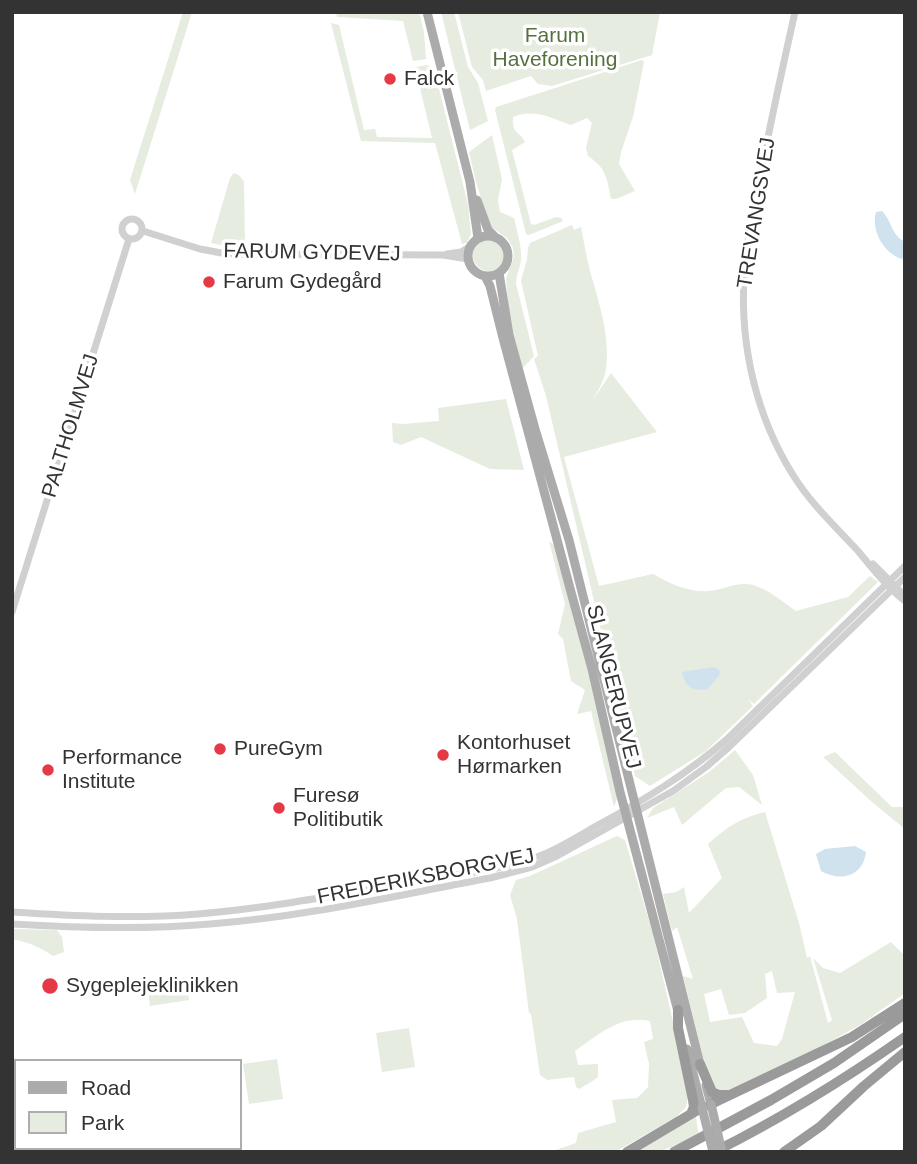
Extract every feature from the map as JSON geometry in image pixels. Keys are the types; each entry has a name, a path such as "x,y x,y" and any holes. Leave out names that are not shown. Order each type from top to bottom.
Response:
{"highway":[{"path":"627,1152 706,1106 852,1037 905,1003"},
{"path":"678,1010 678,1028 694,1102 691,1114"},
{"path":"674,1152 834,1063 905,1014"},
{"path":"713,1152 778,1117 905,1037"},
{"path":"784,1152 815,1131 905,1052"},
{"path":"700,1065 712,1092 730,1095"}],"main road":[{"path":"427,12 470,182 478,238"},
{"path":"470,182 488,230 505,244 508,252 507,263 499,273 485,276 474,270 468,259 471,246 478,238 495,237"},
{"name":"SLANGERUPVEJ","path":"499,273 509,335 569,540 678,1010 706,1106"},
{"name":"SLANGERUPVEJ","path":"485,276 490,286 575,605 605,729 653,877 700,1065 706,1106"},
{"path":"706,1106 713,1152"},
{"path":"706,1106 722,1152"}],"street":[{"name":"TREVANGSVEJ","path":"795,12 746,254 744,323 751,369 760,405 793,475 815,506 891,585"},
{"path":"128,220 138,220 143,231 138,238 129,239 123,234 122,226 128,220"},
{"name":"FARUM GYDEVEJ","path":"143,231 226,254 443,255 468,259"},
{"name":"PALTHOLMVEJ","path":"12,612 129,239"},
{"name":"FARUM GYDEVEJ","path":"443,255 461,252 471,246"},
{"name":"FREDERIKSBORGVEJ","path":"12,912 115,916 195,914 256,908 488,869 542,855 673,791 706,767 891,585 905,566"},
{"name":"FREDERIKSBORGVEJ","path":"891,585 905,577"},
{"path":"891,585 905,596"},
{"path":"891,585 905,601"},
{"name":"FREDERIKSBORGVEJ","path":"12,924 149,928 268,918 328,908 514,873 557,856 631,811"}],"green space":[{"path":"183,12 192,12 135,194 130,180"},
{"path":"336,12 419,12 426,59 413,61 403,21 337,17"},
{"path":"441,12 454,12 468,67 478,83 488,121 470,130"},
{"name":"Farum Haveforening","path":"458,12 660,12 652,55 552,86 538,84 531,76 486,91 483,80 472,67"},
{"path":"331,23 339,25 364,130 375,129 377,137 432,138 415,67 428,65 435,73 468,204 471,234 467,243 462,244 435,143 361,141"},
{"path":"642,60 644,62 633,117 619,164 635,191 611,199 605,174 588,156 586,148 592,123 587,118 571,125 528,113 513,117 515,130 525,142 512,150 531,224 556,217 563,221 526,234 496,107"},
{"path":"492,135 502,179 498,200 500,212 514,218 521,250 516,284 534,356 522,369 511,334 506,279 514,257 513,248 507,238 490,226 469,152"},
{"path":"234,173 244,182 245,247 211,243 230,178"},
{"path":"572,225 574,230 581,227 606,336 605,374 593,400 611,373 657,432 564,457 599,586 653,574 695,591 747,584 770,593 796,611 848,597 870,576 878,582 754,704 748,699 753,706 706,751 650,786 635,776 546,396 534,359 538,356 521,281 530,243"},
{"path":"489,239 500,244 505,255 500,266 489,271 478,266 473,255 478,244"},
{"path":"506,399 524,470 490,469 421,437 401,445 393,442 392,423 439,421 438,408"},
{"path":"549,541 555,546 583,648 618,796 614,807 591,711 577,714 585,690 571,681 563,639 558,634 565,604"},
{"path":"735,750 753,775 762,805 739,787 726,788 682,825 674,807 647,818 653,808 709,772"},
{"path":"835,752 892,807 905,807 905,829 823,757"},
{"path":"765,812 828,1023 832,1020 813,958 823,968 840,973 891,942 905,956 905,993 860,1025 798,1059 728,1091 719,1092 710,1085 683,976 693,979 677,927 672,931 663,894 676,892 684,887 689,913 722,878 708,844 734,824","holes":["772,971 777,993 795,992 782,1039 777,1046 754,1043 742,1017 710,1022 704,994 721,989 729,1015 745,1013 767,998 765,974"]},
{"path":"617,836 625,840 653,934 689,1092 686,1107 676,1117 615,1152 550,1152 576,1143 578,1133 616,1122 612,1100 637,1098 648,1087 649,1064 644,1042 653,1039 650,1021 619,1023 575,1051 578,1065 598,1064 598,1077 579,1089 574,1077 547,1080 540,1075 517,919 510,895 516,880"},
{"path":"12,929 57,930 62,937 64,952 53,956 34,945 12,939"},
{"path":"186,977 189,1000 150,1006 147,983"},
{"path":"409,1028 415,1067 382,1072 376,1033"},
{"path":"277,1059 283,1099 249,1104 243,1064"},
{"path":"696,1117 699,1137 658,1152 632,1152 689,1118"}],"water":[{"path":"882,211 897,236 905,242 905,255 902,259 889,252 877,233 876,212"},
{"path":"713,667 719,670 720,674 708,689 690,687 682,672"},
{"path":"855,846 866,852 864,860 855,872 836,876 821,871 816,854 825,849"}],"place":[{"name":"Falck","path":"390,79"},
{"name":"Farum Gydegård","path":"209,282"},
{"name":"PureGym","path":"220,749"},
{"name":"Kontorhuset Hørmarken","path":"443,755"},
{"name":"Performance Institute","path":"48,770"},
{"name":"Furesø Politibutik","path":"279,808"},
{"name":"Sygeplejeklinikken","path":"50,986"}]}
